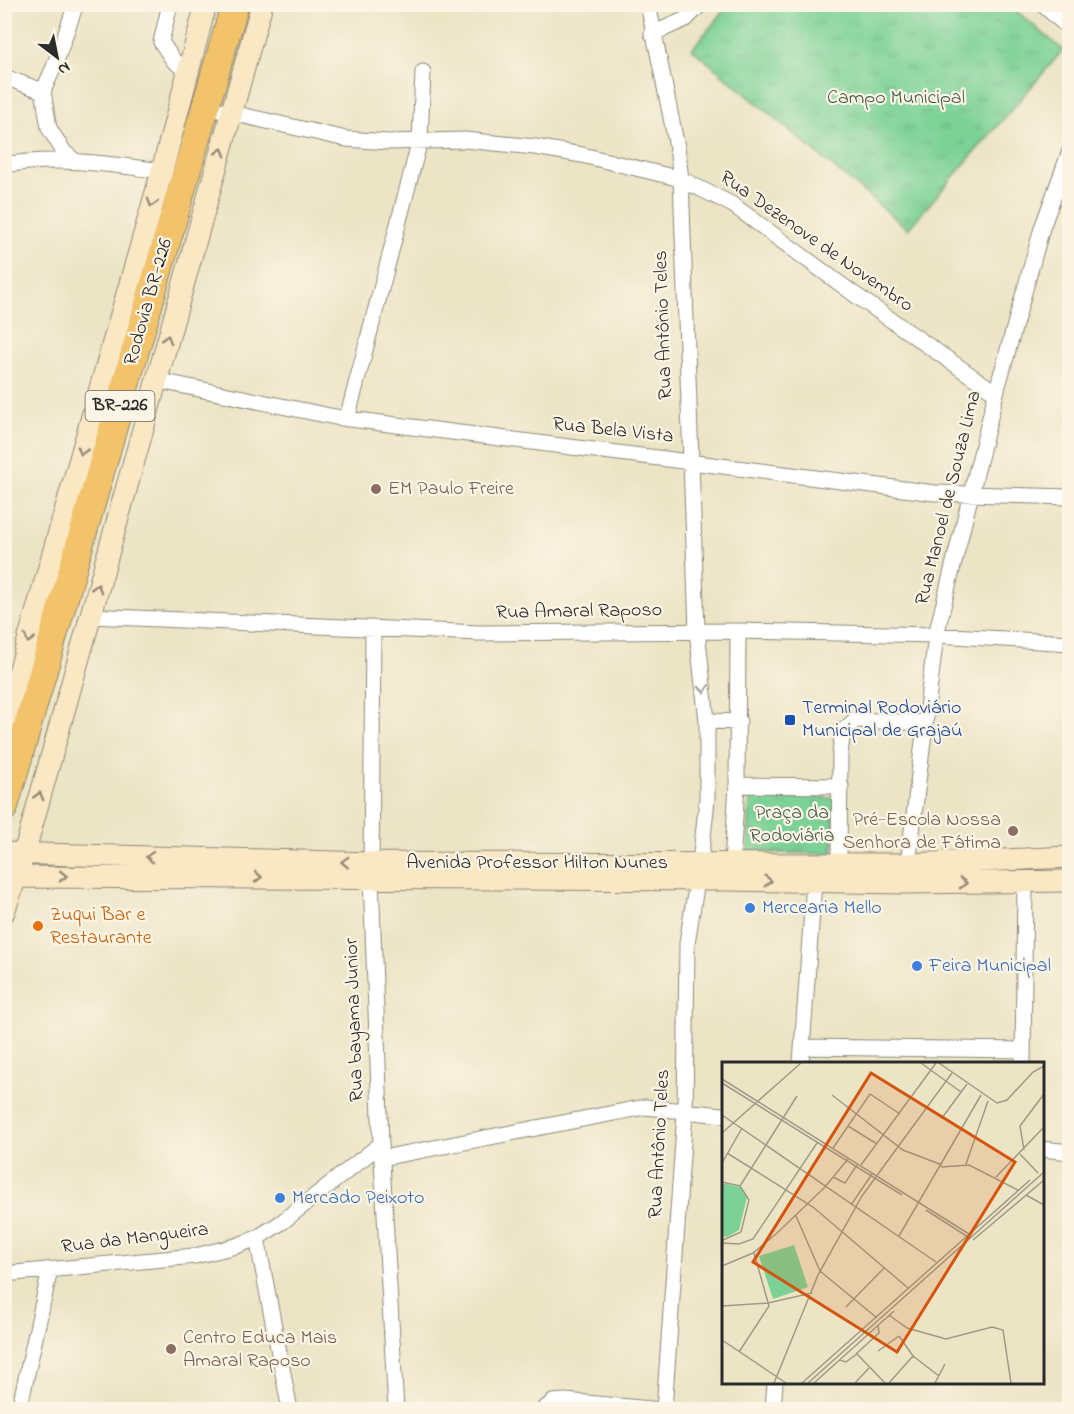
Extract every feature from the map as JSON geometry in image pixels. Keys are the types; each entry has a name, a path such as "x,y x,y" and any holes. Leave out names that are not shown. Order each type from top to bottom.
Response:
{"highway":[{"name":"Rodovia BR-226","path":"4,808 235,4"}],"main road":[{"path":"4,725 162,171 206,4"},
{"path":"4,912 14,853 89,616 262,4"},
{"name":"Avenida Professor Hilton Nunes","path":"14,853 371,871"},
{"name":"Avenida Professor Hilton Nunes","path":"907,874 1070,857"},
{"name":"Avenida Professor Hilton Nunes","path":"10,876 371,871 731,871 907,874 1025,883 1070,881"},
{"name":"Avenida Professor Hilton Nunes","path":"731,871 814,882 839,873"}],"street":[{"path":"75,161 64,152 49,128 43,91 76,4"},
{"path":"170,4 161,42 174,62 188,72"},
{"name":"Rua Antônio Teles","path":"648,4 652,34 677,147 681,179 689,461 697,631 707,721 707,800 699,872 687,943 685,1113 662,1410"},
{"path":"652,34 686,19 700,4"},
{"path":"1042,4 1070,29"},
{"path":"347,418 420,140 423,72"},
{"path":"4,77 43,91"},
{"name":"Rua Dezenove de Novembro","path":"205,107 346,139 372,142 465,140 536,147 582,155 681,179 733,205 854,294 996,393"},
{"name":"Rua Manoel de Souza Lima","path":"907,874 936,635 996,393 1042,228 1070,151"},
{"path":"4,165 45,160 75,161 162,171"},
{"name":"Rua Bela Vista","path":"155,380 347,418 935,493 973,492 1070,497"},
{"name":"Rua Amaral Raposo","path":"89,616 480,633 738,631 936,635 1070,643"},
{"name":"Rua bayama Junior","path":"373,628 371,871 382,1151 396,1410"},
{"path":"731,871 739,722 738,631"},
{"path":"839,873 841,740 848,725 855,720 925,723"},
{"path":"707,721 739,722"},
{"path":"737,785 841,786"},
{"path":"801,1062 814,882"},
{"path":"802,1047 1023,1057 1025,883"},
{"name":"Rua da Mangueira","path":"4,1274 195,1256 236,1246 257,1238 382,1151 470,1143 645,1107 685,1113 722,1115"},
{"path":"1044,1149 1070,1152"},
{"path":"257,1238 290,1410"},
{"path":"19,1410 50,1270"},
{"path":"773,1410 775,1384"},
{"path":"543,1410 553,1402 565,1401 662,1410"}],"green space":[{"name":"Campo Municipal","path":"1008,4 1063,50 908,229 692,49 729,5"},
{"name":"Praça da Rodoviária","path":"750,795 835,798 833,854 748,852"}],"place":[{"name":"EM Paulo Freire","path":"376,489"},
{"name":"Terminal Rodoviário Municipal de Grajaú","path":"790,720"},
{"name":"Pré-Escola Nossa Senhora de Fátima","path":"1013,831"},
{"name":"Mercearia Mello","path":"750,908"},
{"name":"Zuqui Bar e Restaurante","path":"38,926"},
{"name":"Feira Municipal","path":"917,966"},
{"name":"Mercado Peixoto","path":"280,1198"},
{"name":"Centro Educa Mais Amaral Raposo","path":"171,1349"}]}
